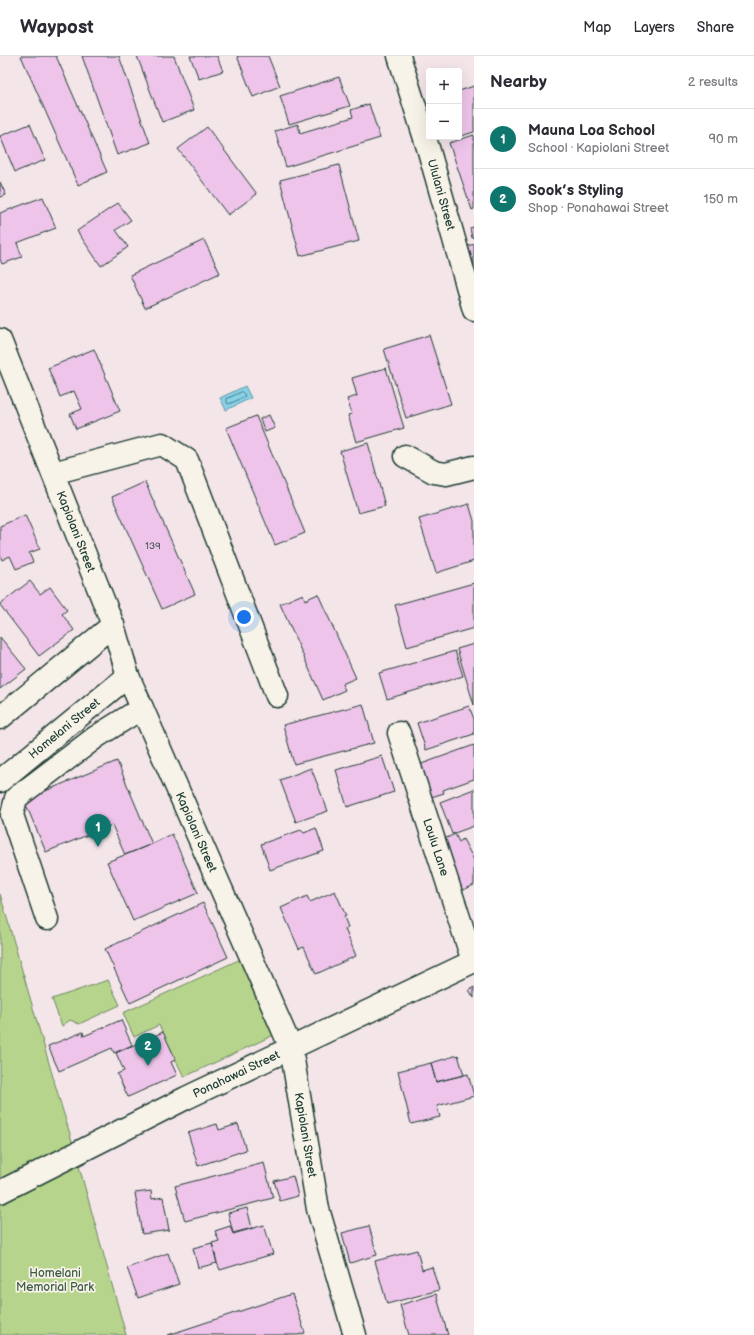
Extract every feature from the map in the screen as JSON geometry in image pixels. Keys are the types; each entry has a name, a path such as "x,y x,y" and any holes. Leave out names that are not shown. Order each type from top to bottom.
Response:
{"street":[{"name":"Ululani Street","path":"399,56 429,151 474,310"},
{"name":"Kapiolani Street","path":"0,340 113,625 128,676 291,1048 318,1209 355,1335"},
{"path":"53,473 162,444 187,460 277,696"},
{"path":"405,456 434,472 446,474 474,467"},
{"path":"0,718 113,625"},
{"name":"Homelani Street","path":"0,781 128,676"},
{"path":"47,919 12,815 16,798 96,737 142,708"},
{"name":"Loulu Lane","path":"399,733 473,961"},
{"name":"Ponahawai Street","path":"0,1192 125,1128 473,961"}],"green space":[{"name":"Homelani Memorial Park","path":"0,894 70,1134 126,1335 0,1335"},
{"path":"243,958 278,1033 184,1077 159,1025 134,1037 123,1013"},
{"path":"108,980 120,1005 79,1024 70,1020 62,1026 52,999"}],"water":[{"path":"245,386 251,398 226,410 220,398"}],"building":[{"path":"21,56 56,56 107,172 78,185"},
{"path":"82,56 119,56 150,143 117,155"},
{"path":"137,56 174,56 194,110 162,122"},
{"path":"190,56 217,56 223,71 199,79"},
{"path":"237,56 268,56 280,86 253,97"},
{"path":"339,77 350,106 289,124 280,96"},
{"path":"474,86 474,132 462,136 462,104 462,90"},
{"path":"369,104 380,138 286,167 275,131 298,124 300,133 353,117 351,110"},
{"path":"30,124 45,160 15,172 0,136"},
{"path":"207,127 257,194 228,215 178,149"},
{"path":"474,135 474,209 472,210 449,143"},
{"path":"339,165 359,241 300,256 280,180"},
{"path":"0,182 6,195 0,197"},
{"path":"43,197 56,228 17,243 22,257 2,264 0,259 0,213"},
{"path":"118,203 131,220 116,230 128,247 101,266 77,231"},
{"path":"474,227 474,237 472,238 470,228"},
{"path":"204,240 220,273 145,308 130,275"},
{"path":"474,244 474,266 468,246"},
{"path":"429,335 451,404 406,418 384,349"},
{"path":"94,349 120,411 76,429 70,414 82,409 74,391 60,397 48,368"},
{"path":"386,368 404,428 356,442 348,415 352,414 347,399 357,396 352,378"},
{"path":"269,415 275,428 265,432 260,419"},
{"path":"256,416 305,533 275,545 226,428"},
{"path":"368,443 385,506 358,513 340,451"},
{"path":"145,482 195,594 162,609 112,497"},
{"path":"469,504 474,521 474,561 436,573 419,519"},
{"path":"25,515 40,549 29,553 33,562 16,569 10,556 2,560 0,555 0,526"},
{"path":"30,581 40,594 50,587 67,610 62,614 74,630 39,656 0,605"},
{"path":"474,583 474,628 407,647 395,605"},
{"path":"303,594 305,600 318,594 356,678 342,684 345,690 323,700 280,604"},
{"path":"0,637 26,669 0,689"},
{"path":"474,644 474,705 457,649"},
{"path":"455,651 463,676 387,699 379,673"},
{"path":"363,704 374,743 294,764 283,725"},
{"path":"469,706 474,719 474,734 426,750 417,723"},
{"path":"474,745 474,779 443,790 444,793 428,798 416,766"},
{"path":"382,756 394,792 347,807 336,770"},
{"path":"117,761 152,844 125,855 112,825 46,852 24,800"},
{"path":"311,768 328,811 296,822 280,780"},
{"path":"474,789 474,826 452,834 440,802"},
{"path":"316,828 324,851 270,870 261,844 301,830 304,833"},
{"path":"172,834 198,893 133,921 107,862 152,844"},
{"path":"455,834 459,842 463,839 474,860 474,885 457,893 440,841"},
{"path":"335,891 346,916 344,917 348,927 345,929 356,956 316,974 304,947 299,949 281,908 307,896 310,902"},
{"path":"203,903 228,957 130,1003 105,949"},
{"path":"474,987 474,998 469,990"},
{"path":"121,1020 132,1045 114,1053 112,1048 59,1071 48,1046 83,1032 84,1036"},
{"path":"163,1032 176,1060 171,1062 177,1075 128,1097 117,1074 124,1071 116,1053"},
{"path":"458,1055 464,1075 436,1082 431,1063"},
{"path":"431,1063 436,1082 468,1074 474,1096 437,1106 440,1117 411,1124 398,1071"},
{"path":"217,1124 219,1130 238,1124 246,1150 198,1166 188,1133"},
{"path":"264,1163 273,1198 185,1221 175,1186"},
{"path":"293,1176 298,1196 280,1201 274,1181"},
{"path":"151,1191 152,1199 163,1197 169,1230 142,1234 135,1193"},
{"path":"247,1208 252,1228 233,1233 228,1213"},
{"path":"264,1225 273,1254 220,1270 212,1243 219,1241 215,1231 230,1226 233,1234"},
{"path":"369,1226 377,1255 350,1263 342,1233"},
{"path":"212,1243 217,1263 198,1268 193,1248"},
{"path":"417,1250 422,1270 432,1267 439,1290 387,1304 375,1261"},
{"path":"168,1253 179,1284 138,1298 127,1268"},
{"path":"292,1294 305,1333 298,1335 168,1335"},
{"path":"436,1294 448,1335 409,1335 400,1305"}],"place":[{"name":"Mauna Loa School","path":"98,847"},
{"name":"Sook’s Styling","path":"148,1066"}]}
